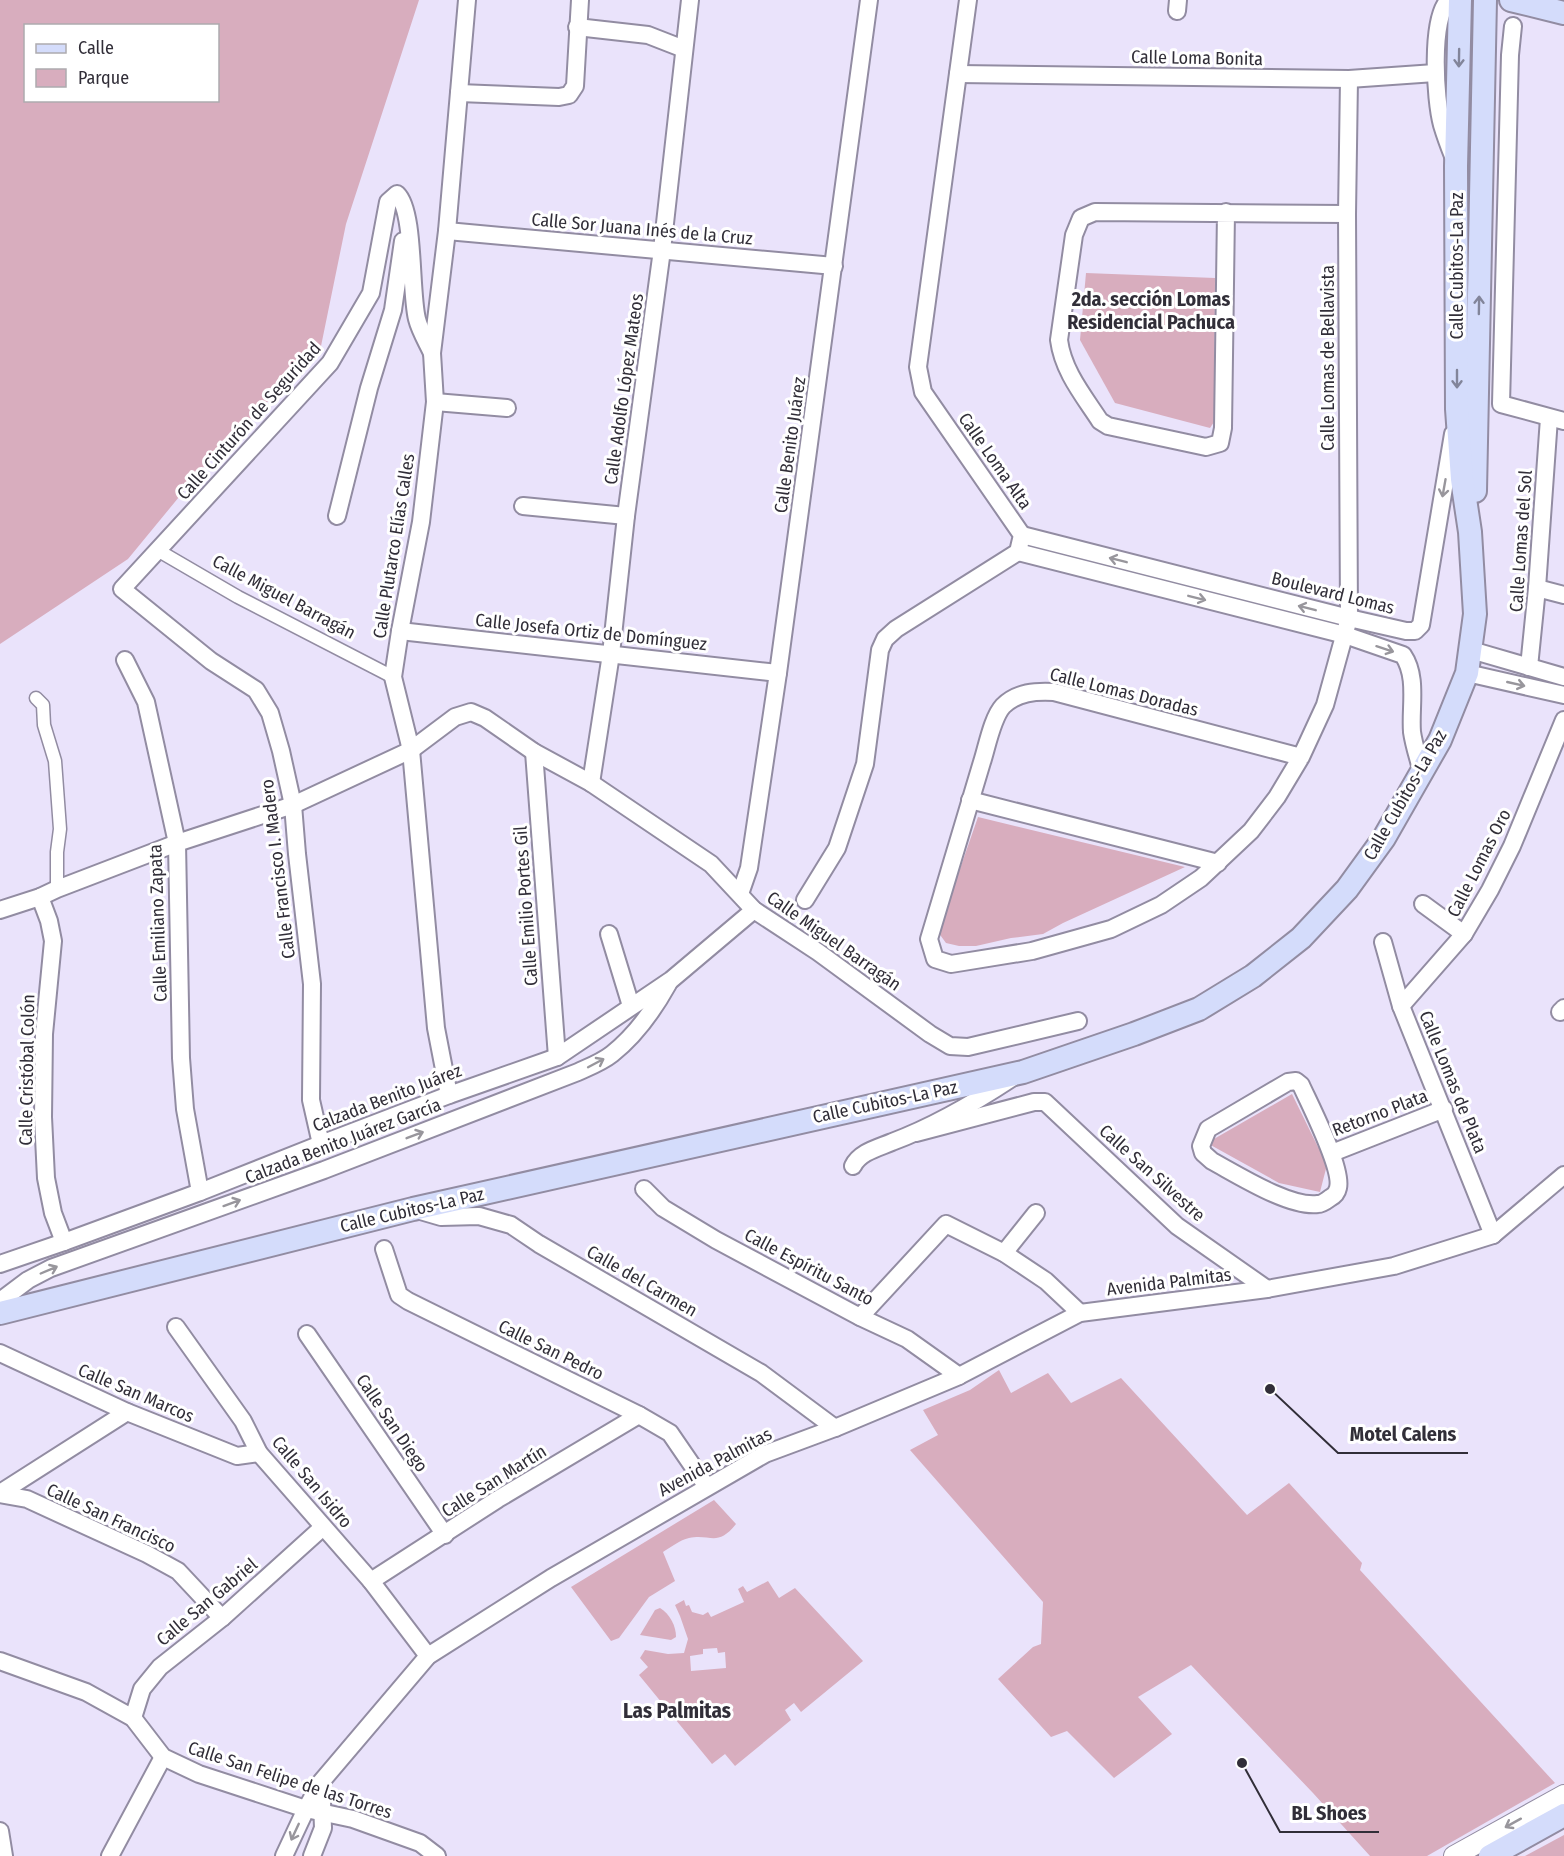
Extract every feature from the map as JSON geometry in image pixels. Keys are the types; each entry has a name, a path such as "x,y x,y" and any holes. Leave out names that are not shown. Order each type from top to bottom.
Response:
{"main road":[{"name":"Calle Cubitos-La Paz","path":"0,1312 413,1209 1023,1071 1134,1035 1199,1009 1253,976 1301,938 1347,889 1384,838 1440,740 1469,662 1475,614 1470,531 1462,479 1457,409 1456,166 1460,0"},
{"name":"Calle Cubitos-La Paz","path":"1470,531 1476,480 1485,0"},
{"path":"1511,0 1564,13"},
{"path":"1490,1856 1564,1815"}],"street":[{"name":"Calle Plutarco Elías Calles","path":"449,1095 436,1028 411,750 393,677 421,522 435,402 432,353 447,231 467,0"},
{"path":"459,93 559,97 569,95 575,86 580,0"},
{"name":"Calle Adolfo López Mateos","path":"591,783 611,654 626,516 662,250 690,0"},
{"name":"Calle Benito Juárez","path":"740,894 749,868 778,673 869,0"},
{"name":"Calle Loma Alta","path":"968,0 918,367 923,392 1022,535 1018,552"},
{"path":"1449,0 1439,25 1435,73 1441,123 1456,166"},
{"path":"1513,26 1510,55 1501,404 1557,419"},
{"path":"578,27 648,35 684,49"},
{"name":"Calle Loma Bonita","path":"958,74 1349,79 1435,73"},
{"name":"Calle Lomas de Bellavista","path":"1218,863 1251,831 1301,757 1325,705 1348,618 1349,79"},
{"name":"Calle Cinturón de Seguridad","path":"122,589 330,363 370,293 388,202 397,194 402,199 407,217"},
{"path":"1226,212 1223,428 1220,443 1206,447 1108,426 1100,421 1067,370 1061,356 1059,340 1074,235 1081,218 1095,212 1226,212 1347,214"},
{"path":"407,217 417,318 432,353"},
{"path":"337,516 369,388 393,310 407,217"},
{"name":"Calle Sor Juana Inés de la Cruz","path":"447,231 834,266"},
{"path":"435,402 507,408"},
{"name":"Boulevard Lomas","path":"1022,535 1348,618 1415,631 1420,625 1457,409"},
{"name":"Calle Lomas del Sol","path":"1529,668 1557,419"},
{"path":"523,506 626,516"},
{"name":"Calle Miguel Barragán","path":"159,551 238,597 393,677"},
{"path":"806,900 837,848 865,764 880,650 885,639 896,629 1018,552 1345,635 1403,655 1412,674 1412,733 1422,773"},
{"path":"1537,588 1564,595"},
{"name":"Calle Francisco I. Madero","path":"122,589 211,661 256,690 270,712 293,805 312,984 311,1100 321,1144"},
{"name":"Calle Josefa Ortiz de Domínguez","path":"400,631 778,673"},
{"name":"Calle Emiliano Zapata","path":"124,660 146,702 177,843 181,1058 185,1109 200,1192"},
{"path":"1469,662 1529,668 1564,677"},
{"path":"1469,662 1564,695"},
{"name":"Calle Lomas Doradas","path":"1218,863 1201,878 1161,905 1111,929 1032,951 951,964 935,959 929,939 970,800 994,723 1002,707 1016,696 1035,691 1054,692 1301,757"},
{"path":"36,698 43,705 44,725 55,760 60,829 57,852 57,889"},
{"name":"Calle Miguel Barragán","path":"411,750 455,717 471,712 486,718 534,752 591,783 711,864 754,910 818,952 930,1034 950,1046 968,1047 1078,1021"},
{"name":"Calle Lomas Oro","path":"1401,1006 1464,934 1512,846 1564,720"},
{"path":"0,910 40,897 177,843 293,805 411,750"},
{"name":"Calle Emilio Portes Gil","path":"534,752 557,1057"},
{"path":"970,800 1218,863"},
{"name":"Calle Cristóbal Colón","path":"40,897 49,921 53,941 44,1034 43,1117 46,1178 53,1213 64,1242"},
{"path":"1423,904 1464,934"},
{"name":"Calzada Benito Juárez","path":"0,1264 200,1192 449,1095 557,1057 670,980 754,910"},
{"path":"609,934 631,1006"},
{"name":"Calle Lomas de Plata","path":"1383,942 1401,1006 1494,1235"},
{"name":"Calzada Benito Juárez García","path":"0,1301 28,1280 51,1268 313,1174 578,1072 610,1056 632,1037 654,1009 670,980"},
{"path":"853,1166 856,1159 869,1151 916,1133 970,1105 1023,1071"},
{"name":"Retorno Plata","path":"1288,1082 1296,1082 1301,1085 1332,1153 1338,1190 1334,1196 1320,1204 1305,1204 1281,1197 1212,1161 1203,1153 1201,1146 1208,1130 1288,1082"},
{"name":"Calle San Silvestre","path":"916,1133 1034,1102 1045,1102 1177,1226 1268,1288"},
{"name":"Retorno Plata","path":"1332,1153 1444,1109"},
{"path":"1494,1235 1564,1175"},
{"name":"Calle Espíritu Santo","path":"644,1189 663,1208 707,1235 860,1317 906,1339 959,1376"},
{"name":"Calle del Carmen","path":"413,1209 441,1217 480,1216 511,1225 539,1244 761,1373 835,1428"},
{"path":"1004,1253 1036,1213"},
{"path":"860,1317 946,1224 1004,1253 1046,1281 1080,1313"},
{"name":"Avenida Palmitas","path":"284,1856 321,1782 428,1656 551,1578 706,1486 765,1454 835,1428 959,1376 1080,1313 1268,1288 1394,1266 1494,1235"},
{"name":"Calle San Pedro","path":"384,1249 399,1295 639,1415 670,1433 706,1486"},
{"name":"Calle San Isidro","path":"176,1326 243,1421 259,1453 371,1581 428,1656"},
{"name":"Calle San Diego","path":"307,1334 445,1535"},
{"name":"Calle San Marcos","path":"0,1353 127,1412 237,1456 259,1453"},
{"path":"0,1494 127,1412"},
{"name":"Calle San Martín","path":"371,1581 445,1535 498,1498 639,1415"},
{"name":"Calle San Francisco","path":"0,1494 27,1500 147,1554 178,1571 222,1617"},
{"name":"Calle San Gabriel","path":"134,1718 142,1689 160,1666 222,1617 323,1527"},
{"name":"Calle San Felipe de las Torres","path":"0,1661 86,1692 134,1718 163,1757 199,1774 306,1809 353,1819 420,1843 437,1856"},
{"path":"110,1856 163,1757"},
{"path":"312,1856 323,1828 321,1782"},
{"path":"1454,1856 1564,1795"},
{"path":"0,1832 4,1856"}],"green space":[{"path":"0,0 419,0 346,224 320,351 216,452 128,559 0,644"},
{"path":"1086,273 1215,278 1214,422 1210,428 1115,403 1080,340"},
{"path":"978,817 1185,867 1043,934 976,946 946,943 938,932"},
{"path":"1292,1094 1318,1147 1329,1157 1320,1192 1279,1183 1207,1143"},
{"path":"999,1370 1011,1393 1048,1373 1071,1403 1121,1378 1247,1515 1289,1483 1362,1563 1360,1570 1555,1783 1427,1856 1370,1856 1191,1665 1138,1697 1172,1734 1114,1778 1067,1731 1051,1737 998,1679 1033,1647 1041,1644 1043,1602 910,1450 938,1435 923,1410 970,1390"},
{"path":"714,1500 736,1524 724,1536 689,1538 663,1552 675,1581 649,1597 619,1638 611,1641 571,1587"},
{"path":"768,1581 779,1598 795,1588 863,1661 801,1712 794,1703 785,1710 791,1720 735,1766 725,1754 712,1764 639,1675 648,1667 640,1658 645,1650 668,1654 684,1653 688,1639 675,1605 684,1600 692,1612 703,1615 708,1612 711,1617 744,1602 738,1589 743,1586 747,1592","holes":["717,1648 718,1653 725,1652 726,1668 691,1671 690,1656 703,1654 703,1649"]},
{"path":"660,1608 674,1625 676,1637 671,1640 640,1635 655,1610"},
{"path":"1564,1835 1564,1856 1525,1856"}],"place":[{"name":"Motel Calens","path":"1270,1389"},
{"name":"BL Shoes","path":"1242,1763"}],"district":[{"name":"2da. sección Lomas Residencial Pachuca","path":"1151,310"},
{"name":"Las Palmitas","path":"677,1711"}]}
